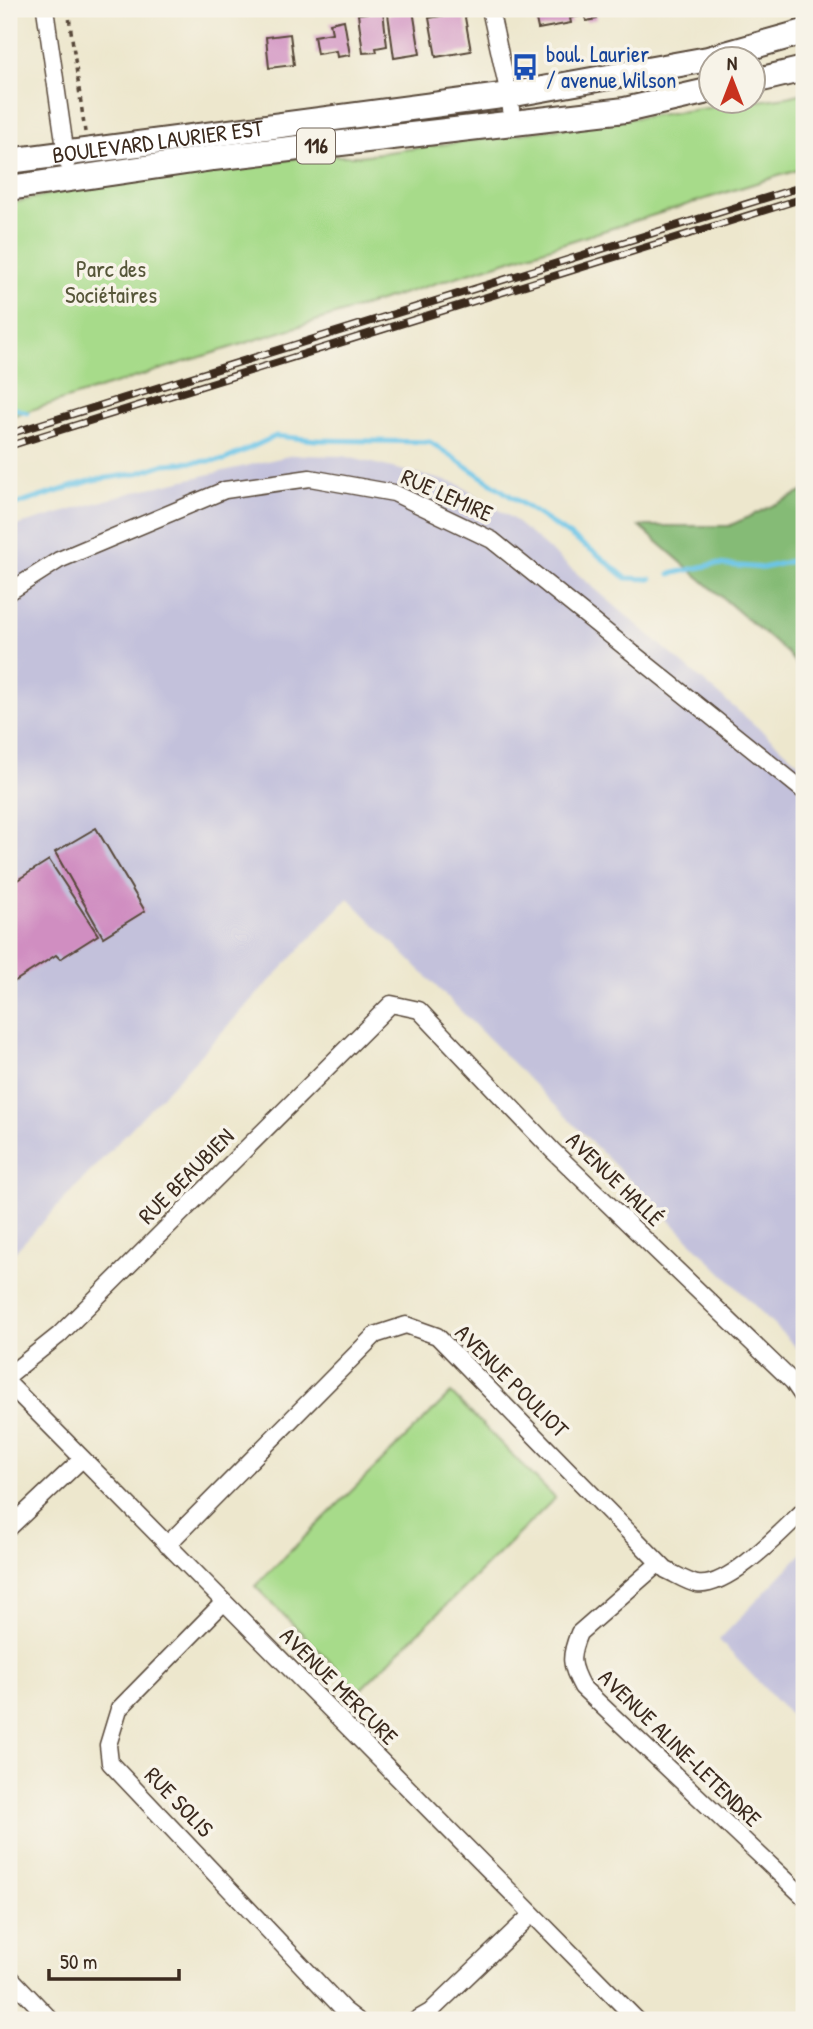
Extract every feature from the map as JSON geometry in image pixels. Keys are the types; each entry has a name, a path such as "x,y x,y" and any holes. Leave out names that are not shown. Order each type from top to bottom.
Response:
{"main road":[{"name":"BOULEVARD LAURIER EST","path":"9,161 509,95 708,59 804,32"},
{"path":"768,78 804,69"},
{"name":"BOULEVARD LAURIER EST","path":"9,188 213,158 625,110 698,93"}],"street":[{"path":"45,9 69,179"},
{"path":"490,9 513,123"},
{"name":"RUE LEMIRE","path":"9,592 58,560 225,490 310,478 394,493 492,540 621,641 804,791"},
{"name":"RUE BEAUBIEN","path":"9,1375 59,1335 391,1004"},
{"name":"AVENUE HALLÉ","path":"391,1004 419,1010 553,1150 793,1382 804,1398"},
{"name":"AVENUE POULIOT","path":"167,1545 374,1335 406,1325 437,1336 666,1570 697,1584 715,1582 752,1560 804,1510"},
{"name":"AVENUE MERCURE","path":"9,1384 637,2020"},
{"path":"9,1528 82,1459"},
{"name":"AVENUE ALINE-LETENDRE","path":"659,1563 579,1633 572,1649 572,1667 582,1687 804,1897"},
{"name":"RUE SOLIS","path":"224,1602 119,1709 108,1745 110,1763 344,2010 357,2020"},
{"path":"416,2020 430,2012 532,1914"},
{"path":"9,1976 51,2020"}],"path":[{"path":"68,9 86,139"}],"shaded area":[{"path":"293,455 343,456 458,484 513,519 804,767 804,1355 348,898 9,1258 9,528 141,490"},
{"path":"804,1551 804,1730 719,1640"}],"green space":[{"name":"Parc des Sociétaires","path":"804,93 804,168 9,417 9,204 82,186 206,174 307,156 359,156 698,109 698,116 768,116 768,100"},
{"path":"804,491 804,674 787,653 639,526 729,526"},
{"path":"451,1393 555,1498 359,1691 255,1586"}],"building":[{"path":"534,9 595,9 597,19 586,21 585,15 570,18 571,23 538,29"},
{"path":"413,10 420,54 394,58 388,14"},
{"path":"383,11 387,46 376,48 377,52 363,53 358,14"},
{"path":"464,12 471,51 436,57 429,18"},
{"path":"344,20 350,55 337,57 336,51 317,54 314,36 332,33 330,23"},
{"path":"290,34 294,65 269,68 266,37"},
{"path":"96,828 145,911 103,937 55,852"},
{"path":"49,860 98,935 60,959 56,955 9,985 9,881 11,884"}],"waterway":[{"path":"9,406 27,413"},
{"path":"9,507 93,480 135,474 165,464 224,460 276,436 316,440 430,442 597,554 626,578 651,579"},
{"path":"670,574 715,564 763,568 804,558"}],"railway":[{"path":"9,434 804,186"},
{"path":"9,446 804,198"}],"place":[{"name":"boul. Laurier / avenue Wilson","path":"525,67"}]}
